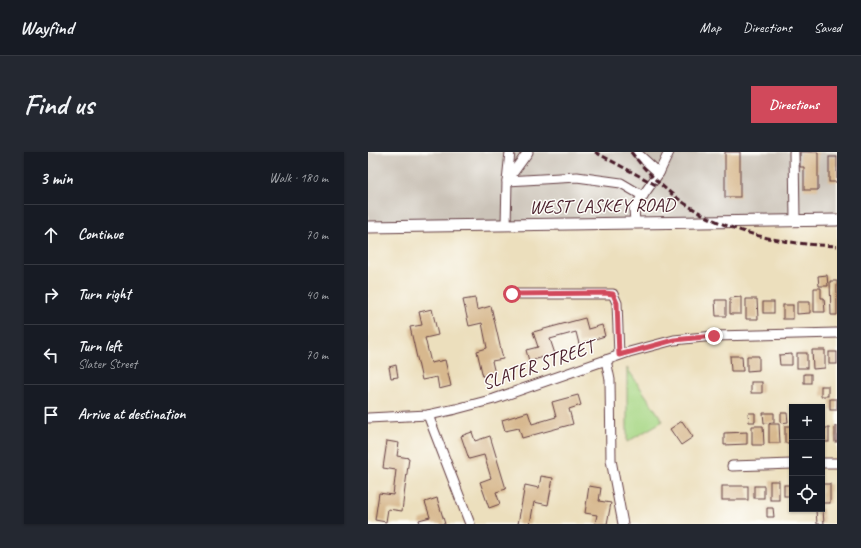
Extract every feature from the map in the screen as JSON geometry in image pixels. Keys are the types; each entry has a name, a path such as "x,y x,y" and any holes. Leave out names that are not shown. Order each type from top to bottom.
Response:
{"main road":[{"name":"WEST LASKEY ROAD","path":"368,227 837,220"}],"street":[{"path":"506,225 510,152"},
{"path":"508,182 528,152"},
{"path":"636,152 659,174"},
{"path":"635,223 634,208 659,174 669,152"},
{"path":"794,152 795,220"},
{"path":"508,182 577,177 621,183 644,196"},
{"path":"512,294 613,294 617,303 619,355"},
{"name":"SLATER STREET","path":"368,418 428,415 494,399 619,355 674,340 714,336 837,333"},
{"path":"606,360 610,380 611,460 623,524"},
{"path":"428,415 470,524"},
{"path":"825,463 837,463"},
{"path":"732,466 789,464"}],"shaded area":[{"path":"368,152 718,152 719,166 719,152 837,152 837,221 368,227"}],"green space":[{"path":"627,368 663,421 627,442"}],"building":[{"path":"725,152 740,152 740,197 725,197"},
{"path":"800,152 818,152 818,190 804,190 804,167 800,167"},
{"path":"829,157 837,157 837,182 829,182"},
{"path":"827,275 828,286 819,286 818,276"},
{"path":"830,281 837,281 837,315 831,315"},
{"path":"814,288 821,288 821,298 824,298 825,312 814,312"},
{"path":"741,297 741,314 730,314 730,298"},
{"path":"475,298 477,310 491,306 503,359 492,361 495,374 483,377 477,351 487,348 482,323 469,326 463,300"},
{"path":"746,299 757,299 758,319 746,319"},
{"path":"715,300 726,300 726,316 716,316"},
{"path":"763,302 774,302 774,313 763,313"},
{"path":"797,302 810,302 810,313 797,314"},
{"path":"783,305 793,305 793,319 783,319"},
{"path":"432,309 438,335 425,338 431,363 445,360 451,386 439,389 437,377 422,380 410,327 422,325 419,312"},
{"path":"585,318 588,329 602,325 605,336 579,344 576,332 550,339 555,354 529,361 526,350 538,347 533,332"},
{"path":"812,350 825,350 825,368 813,369"},
{"path":"829,352 837,352 837,364 829,364"},
{"path":"797,353 807,353 807,368 797,368"},
{"path":"792,354 792,365 780,365 779,355"},
{"path":"730,356 742,356 743,371 731,371"},
{"path":"747,356 759,356 759,370 747,371"},
{"path":"396,365 398,377 391,378 389,367"},
{"path":"804,374 811,374 811,383 804,383"},
{"path":"751,382 762,382 762,393 751,393"},
{"path":"821,386 828,386 828,396 821,396"},
{"path":"578,395 581,405 569,409 573,424 522,438 519,428 505,431 502,420 528,412 532,424 556,417 552,402"},
{"path":"830,399 837,399 837,410 830,410"},
{"path":"748,413 755,413 755,422 749,422"},
{"path":"763,413 774,413 774,422 764,423"},
{"path":"781,413 787,413 788,422 781,423"},
{"path":"682,421 693,437 681,445 670,429"},
{"path":"769,424 779,424 780,443 769,443"},
{"path":"752,426 763,426 764,445 752,445"},
{"path":"785,426 789,426 789,443 785,443"},
{"path":"835,426 837,426 837,442 835,442"},
{"path":"825,428 829,428 829,442 825,442"},
{"path":"472,432 475,441 490,436 506,489 496,492 500,504 489,508 480,482 491,478 484,455 469,459 461,436"},
{"path":"747,432 747,444 724,445 724,433"},
{"path":"387,441 399,443 397,456 409,458 402,511 388,509 386,522 375,520 379,493 393,495 396,470 383,468"},
{"path":"541,476 553,478 548,505 534,502 530,524 518,524 525,485 539,488"},
{"path":"770,481 779,481 779,500 770,500"},
{"path":"825,484 830,484 830,503 825,503"},
{"path":"784,485 789,485 789,496 784,496"},
{"path":"589,486 601,488 599,501 611,503 607,524 595,524 597,515 585,513"},
{"path":"722,486 748,486 748,500 722,500"},
{"path":"754,486 764,486 764,498 754,498"},
{"path":"437,498 445,524 420,524 419,520 430,517 425,502"},
{"path":"767,508 773,508 774,517 767,517"},
{"path":"816,512 823,512 824,524 817,524"}],"railway":[{"path":"595,152 656,185"},
{"path":"631,152 652,176 674,195 697,211 722,224 777,240 837,246"}],"route":[{"path":"512,294 613,294 617,303 619,355 674,340 714,336"}]}
